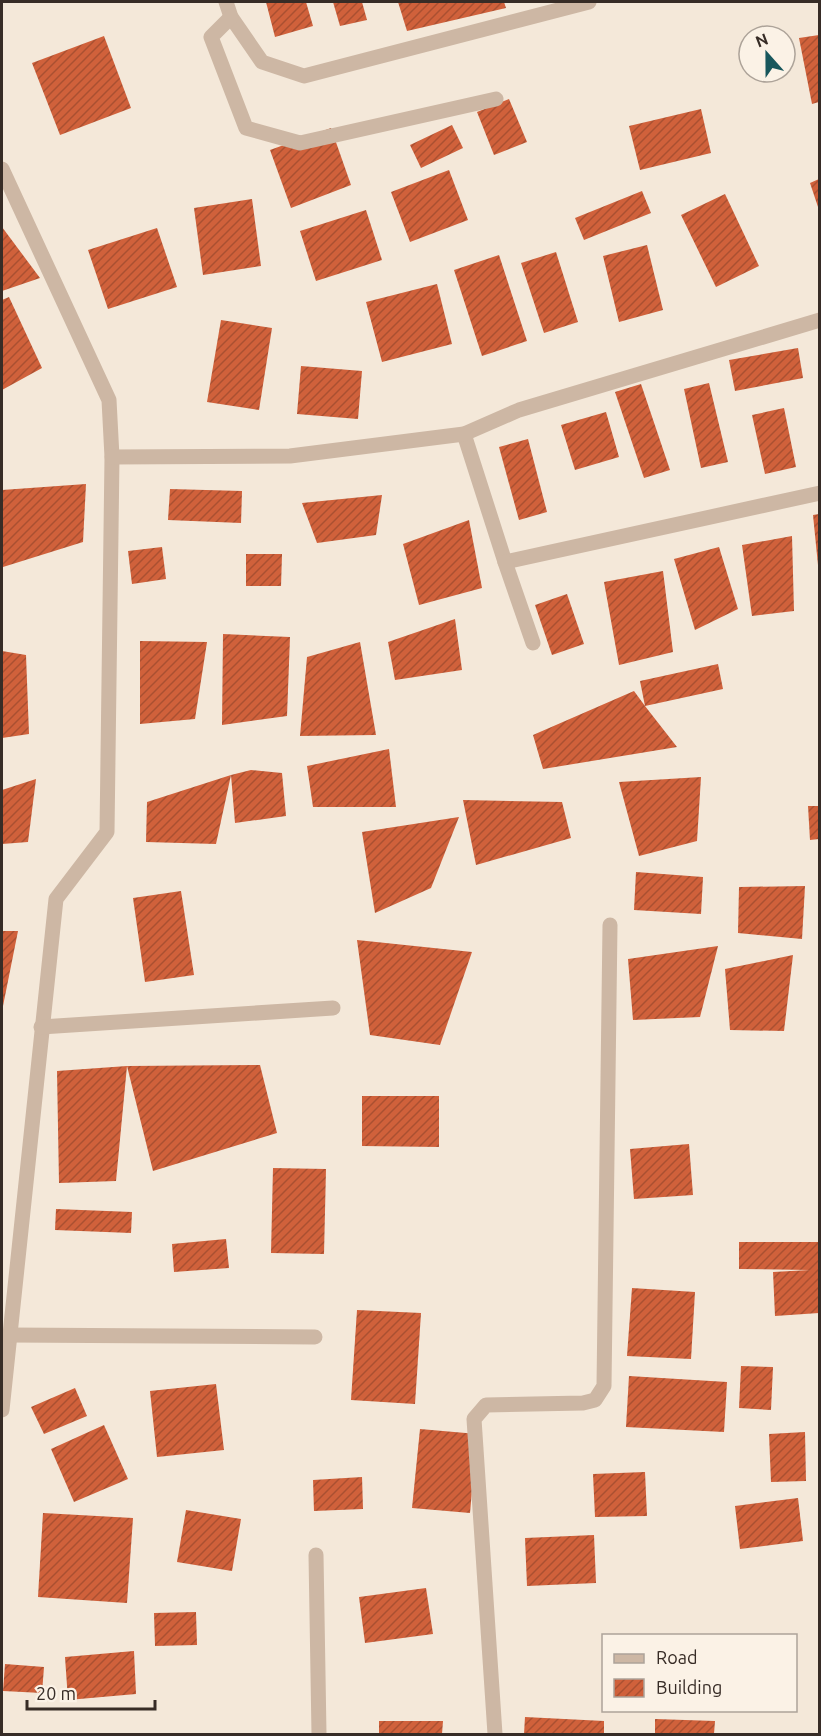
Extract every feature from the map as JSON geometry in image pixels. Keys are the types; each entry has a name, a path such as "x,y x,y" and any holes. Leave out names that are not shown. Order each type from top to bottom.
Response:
{"street":[{"path":"226,2 231,17 262,62 304,76 589,2"},
{"path":"231,17 211,37 246,128 300,143 496,99"},
{"path":"2,169 109,400 112,458 107,832 56,899 2,1410"},
{"path":"112,458 290,456 464,434 519,410 819,320"},
{"path":"464,434 533,642"},
{"path":"505,562 819,493"},
{"path":"495,1734 474,1419 486,1405 583,1403 595,1400 604,1386 610,925"},
{"path":"41,1027 333,1008"},
{"path":"9,1335 315,1337"},
{"path":"316,1555 319,1734"}],"building":[{"path":"266,2 306,2 313,26 275,37"},
{"path":"333,2 362,2 367,20 340,26"},
{"path":"398,2 504,2 506,8 407,31"},
{"path":"819,35 819,102 812,104 799,38"},
{"path":"104,36 131,108 60,135 32,63"},
{"path":"509,99 527,142 494,155 477,112"},
{"path":"701,109 711,153 640,170 629,126"},
{"path":"452,125 463,148 421,168 410,145"},
{"path":"331,128 351,185 291,208 270,150"},
{"path":"449,170 468,220 410,242 391,192"},
{"path":"819,179 819,210 810,183"},
{"path":"642,191 651,213 584,240 575,218"},
{"path":"725,194 759,266 716,287 681,215"},
{"path":"252,199 261,266 203,275 194,208"},
{"path":"366,210 382,260 316,281 300,231"},
{"path":"2,227 40,278 2,291"},
{"path":"157,228 177,287 108,309 88,250"},
{"path":"647,245 663,310 619,322 603,256"},
{"path":"556,252 578,322 544,333 521,263"},
{"path":"499,255 527,341 482,356 454,270"},
{"path":"437,284 452,344 382,362 366,302"},
{"path":"9,297 42,368 2,390 2,300"},
{"path":"221,320 272,328 259,410 207,402"},
{"path":"798,348 803,378 735,391 729,360"},
{"path":"301,366 362,371 358,419 297,414"},
{"path":"709,383 728,462 701,468 684,389"},
{"path":"641,384 670,470 644,478 615,392"},
{"path":"784,408 796,467 765,474 752,415"},
{"path":"606,412 619,457 575,470 561,425"},
{"path":"528,439 547,512 519,520 499,447"},
{"path":"86,484 83,542 3,567 2,490"},
{"path":"170,489 242,491 241,523 168,520"},
{"path":"382,495 376,535 317,543 302,503"},
{"path":"819,514 819,565 818,565 813,515"},
{"path":"469,520 482,588 419,605 403,544"},
{"path":"792,536 794,611 752,616 742,545"},
{"path":"162,547 166,579 132,584 128,551"},
{"path":"719,547 738,609 695,630 674,559"},
{"path":"246,554 282,554 281,586 246,586"},
{"path":"663,571 673,652 619,665 604,582"},
{"path":"567,594 584,644 552,655 535,605"},
{"path":"455,619 462,670 395,680 388,642"},
{"path":"223,634 290,637 287,716 222,725"},
{"path":"140,641 207,642 195,719 140,724"},
{"path":"360,642 376,735 300,736 307,657"},
{"path":"2,651 26,655 29,734 2,738"},
{"path":"718,664 723,689 645,706 640,681"},
{"path":"634,691 677,747 543,769 533,735"},
{"path":"389,749 396,807 313,807 307,766"},
{"path":"251,770 282,773 286,816 235,823 231,775"},
{"path":"231,775 216,844 146,842 147,802"},
{"path":"701,777 697,841 639,856 619,782"},
{"path":"36,779 28,842 2,844 2,790"},
{"path":"463,800 562,802 571,838 476,865"},
{"path":"808,806 819,806 819,839 810,840"},
{"path":"459,817 431,888 375,913 362,832"},
{"path":"636,872 703,877 701,914 634,910"},
{"path":"805,886 802,939 738,933 739,887"},
{"path":"181,891 194,975 145,982 133,898"},
{"path":"2,931 18,931 2,1011"},
{"path":"357,940 472,952 440,1045 370,1035"},
{"path":"718,946 700,1017 633,1020 628,959"},
{"path":"793,955 784,1031 730,1030 725,969"},
{"path":"260,1065 277,1133 153,1171 127,1066"},
{"path":"127,1066 116,1181 59,1183 57,1071"},
{"path":"362,1096 439,1096 439,1147 362,1146"},
{"path":"689,1144 693,1195 634,1199 630,1149"},
{"path":"273,1168 326,1169 324,1254 271,1253"},
{"path":"56,1209 132,1212 131,1233 55,1230"},
{"path":"226,1239 229,1268 174,1272 172,1244"},
{"path":"739,1242 819,1242 819,1313 775,1316 773,1272 810,1270 739,1269"},
{"path":"632,1288 695,1292 691,1359 627,1356"},
{"path":"357,1310 421,1313 415,1404 351,1400"},
{"path":"741,1366 773,1367 771,1410 739,1408"},
{"path":"629,1376 727,1382 724,1432 626,1427"},
{"path":"216,1384 224,1450 157,1457 150,1391"},
{"path":"75,1388 87,1416 44,1434 31,1407"},
{"path":"104,1425 128,1479 74,1502 51,1449"},
{"path":"420,1429 477,1434 470,1513 412,1508"},
{"path":"805,1432 806,1481 771,1482 769,1434"},
{"path":"645,1472 647,1516 595,1517 593,1474"},
{"path":"362,1477 363,1509 314,1511 313,1480"},
{"path":"798,1498 803,1541 740,1549 735,1506"},
{"path":"186,1510 241,1519 232,1571 177,1562"},
{"path":"43,1513 133,1518 127,1603 38,1597"},
{"path":"594,1535 596,1583 527,1586 525,1538"},
{"path":"426,1588 433,1634 365,1643 359,1597"},
{"path":"196,1612 197,1645 155,1646 154,1613"},
{"path":"134,1651 136,1694 68,1700 65,1657"},
{"path":"5,1664 44,1667 42,1693 3,1691"},
{"path":"525,1717 604,1721 604,1734 524,1734"},
{"path":"655,1719 715,1721 714,1734 655,1734"},
{"path":"379,1721 443,1721 442,1734 379,1734"}]}
